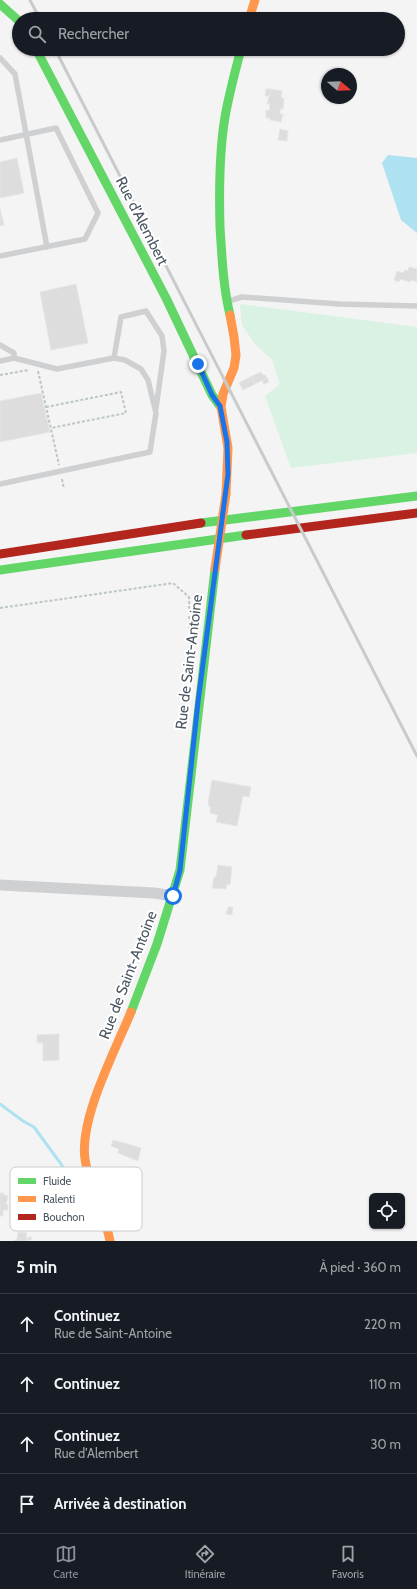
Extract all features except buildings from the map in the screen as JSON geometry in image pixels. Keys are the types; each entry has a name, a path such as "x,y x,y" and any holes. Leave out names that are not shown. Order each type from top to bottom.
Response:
{"main road":[{"path":"251,12 255,0"},
{"path":"0,4 12,15"},
{"name":"Rue d’Alembert","path":"40,56 166,298 212,395 220,406"},
{"path":"220,406 233,372 236,356 224,284 220,217 222,149 229,97 239,56"},
{"name":"Rue de Saint-Antoine","path":"86,1167 84,1148 87,1126 111,1058 141,987 167,918 180,863 228,474 227,442 220,406"},
{"path":"0,554 242,517 417,496"},
{"path":"0,570 236,536 417,513"},
{"name":"Rue de Saint-Antoine","path":"109,1231 110,1241"}],"street":[{"path":"0,885 154,892 173,896"}],"lane":[{"path":"0,58 15,74 47,247"},
{"path":"0,140 56,128 98,213 85,239 0,256"},
{"path":"227,302 242,297 347,304 417,306"},
{"path":"0,484 150,452 164,351 162,336 146,311 121,317 114,358"},
{"path":"0,345 14,353 14,358"},
{"path":"0,361 14,358 37,366 57,369 114,358 124,360 141,369 148,380 156,413"}],"path":[{"path":"0,375 37,366 64,489"},
{"path":"46,407 122,392 126,413 51,428"},
{"path":"0,608 173,583 189,597 190,674"}],"green space":[{"path":"240,304 417,327 417,453 291,468 265,396 280,384 272,360 255,344 242,325"}],"water":[{"path":"388,155 417,158 417,233 401,220 382,163"}],"waterway":[{"path":"0,1104 34,1127 63,1167"}],"railway":[{"path":"30,0 36,12"},
{"path":"59,56 417,756"}],"traffic: fast":[{"path":"0,4 12,15"},
{"path":"40,56 166,298 212,395 220,406"},
{"path":"230,315 222,260 220,227 220,172 225,117 239,56"},
{"path":"201,523 417,496"},
{"path":"0,570 246,535"},
{"path":"131,1012 157,944 180,870 215,569"}],"traffic: slow":[{"path":"251,12 255,0"},
{"path":"226,494 228,448 221,407 223,394 234,368 236,355 230,315"},
{"path":"215,569 226,494"},
{"path":"86,1167 85,1143 87,1125 100,1085 131,1012"},
{"path":"108,1231 110,1241"}],"traffic: jam":[{"path":"246,535 417,513"},
{"path":"0,554 201,523"}],"route":[{"path":"173,896 180,870 198,702 228,474 227,442 220,406 212,395 198,364"}]}
